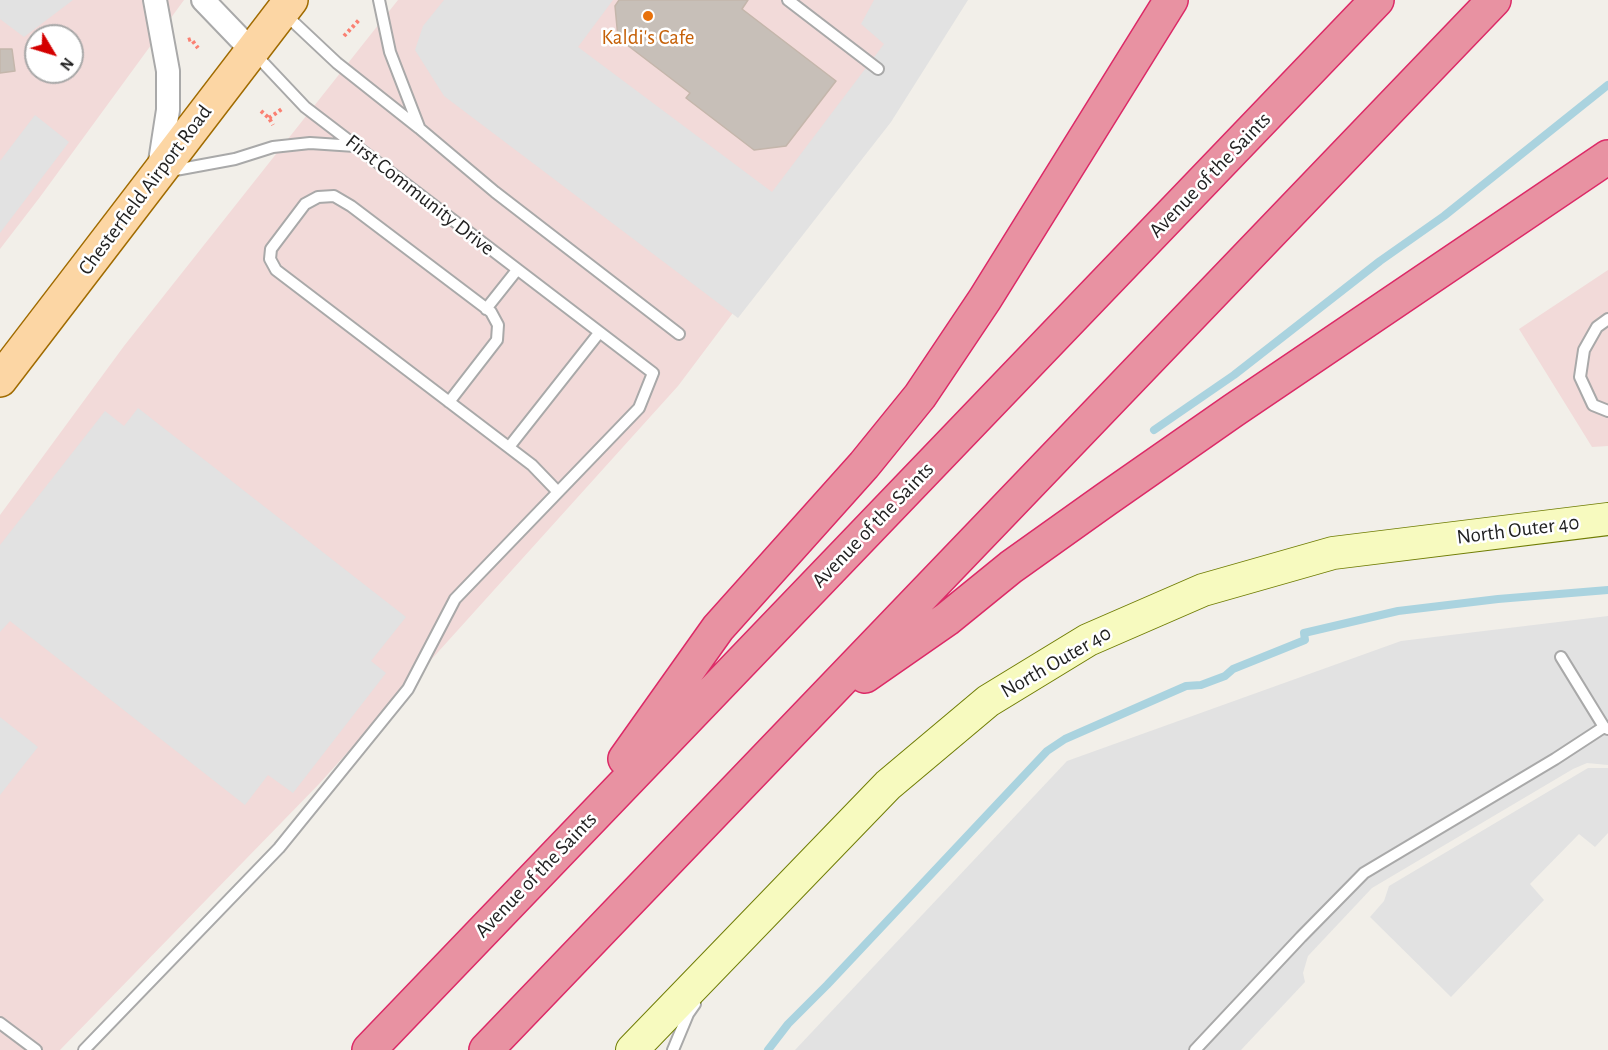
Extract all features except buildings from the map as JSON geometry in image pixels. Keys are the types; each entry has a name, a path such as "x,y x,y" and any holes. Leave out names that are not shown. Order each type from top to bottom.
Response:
{"highway":[{"path":"563,847 718,628 864,465 920,396 985,299 1171,0"},
{"name":"Avenue of the Saints","path":"369,1050 1377,0"},
{"path":"486,1050 1494,0"},
{"path":"804,718 947,619 1011,567 1105,500 1608,158"}],"main road":[{"name":"Chesterfield Airport Road","path":"0,380 252,51 283,7"}],"street":[{"path":"155,0 168,71 168,110 158,173"},
{"name":"First Community Drive","path":"203,0 252,51"},
{"name":"North Outer 40","path":"632,1050 888,785 988,701 1088,640 1203,590 1333,553 1608,519"}],"lane":[{"path":"379,0 390,52 419,128"},
{"path":"788,0 878,69"},
{"path":"283,7 337,63 495,192 679,334"},
{"name":"First Community Drive","path":"252,51 305,107 652,373 639,408 558,492"},
{"path":"158,173 235,159 273,147 310,143 357,146"},
{"path":"84,1050 279,848 408,689 455,599 558,492 532,465 509,447 449,402 276,270 270,259 271,249 305,204 318,197 334,196 351,206 491,312 498,325 497,340 449,402"},
{"path":"486,309 517,270"},
{"path":"1608,319 1597,327 1584,350 1580,377 1593,405 1608,411"},
{"path":"509,447 600,333"},
{"path":"1195,1050 1300,937 1364,873 1606,728 1561,657"},
{"path":"673,1050 688,1014 743,935"},
{"path":"0,1023 36,1050"}],"path":[{"path":"344,36 360,19"},
{"path":"191,39 194,33"},
{"path":"269,118 282,109"},
{"path":"261,111 273,125"}],"shaded area":[{"path":"0,0 184,0 0,249"},
{"path":"0,0 73,0 41,24 24,24 24,37 0,19"},
{"path":"398,0 949,0 808,213 678,386 319,784 60,1050 0,1050 0,515 124,346"},
{"path":"444,0 613,0 578,47 772,192 884,44 861,24 874,0 968,0 891,122 738,318 444,96 415,50 423,26"},
{"path":"35,115 69,142 0,233 0,161"},
{"path":"1608,270 1608,446 1592,447 1519,329"},
{"path":"138,408 406,617 371,661 386,673 293,793 268,775 245,805 10,621 0,632 0,545 105,411 124,426"},
{"path":"1608,616 1608,765 1587,763 1573,769 1372,888 1308,956 1303,973 1305,982 1241,1050 795,1050 1067,761 1401,641"},
{"path":"0,717 38,747 0,795"},
{"path":"1588,768 1608,768 1608,833 1595,847 1579,834 1530,884 1544,900 1451,997 1370,917 1384,901 1389,886"}],"waterway":[{"path":"1154,430 1234,375 1380,261 1444,216 1608,85"},
{"path":"768,1050 788,1024 1047,751 1065,739 1186,686 1201,685 1225,676 1233,669 1305,640 1304,633 1398,611 1498,599 1608,590"}],"place":[{"name":"Kaldi's Cafe","path":"648,16"}]}
